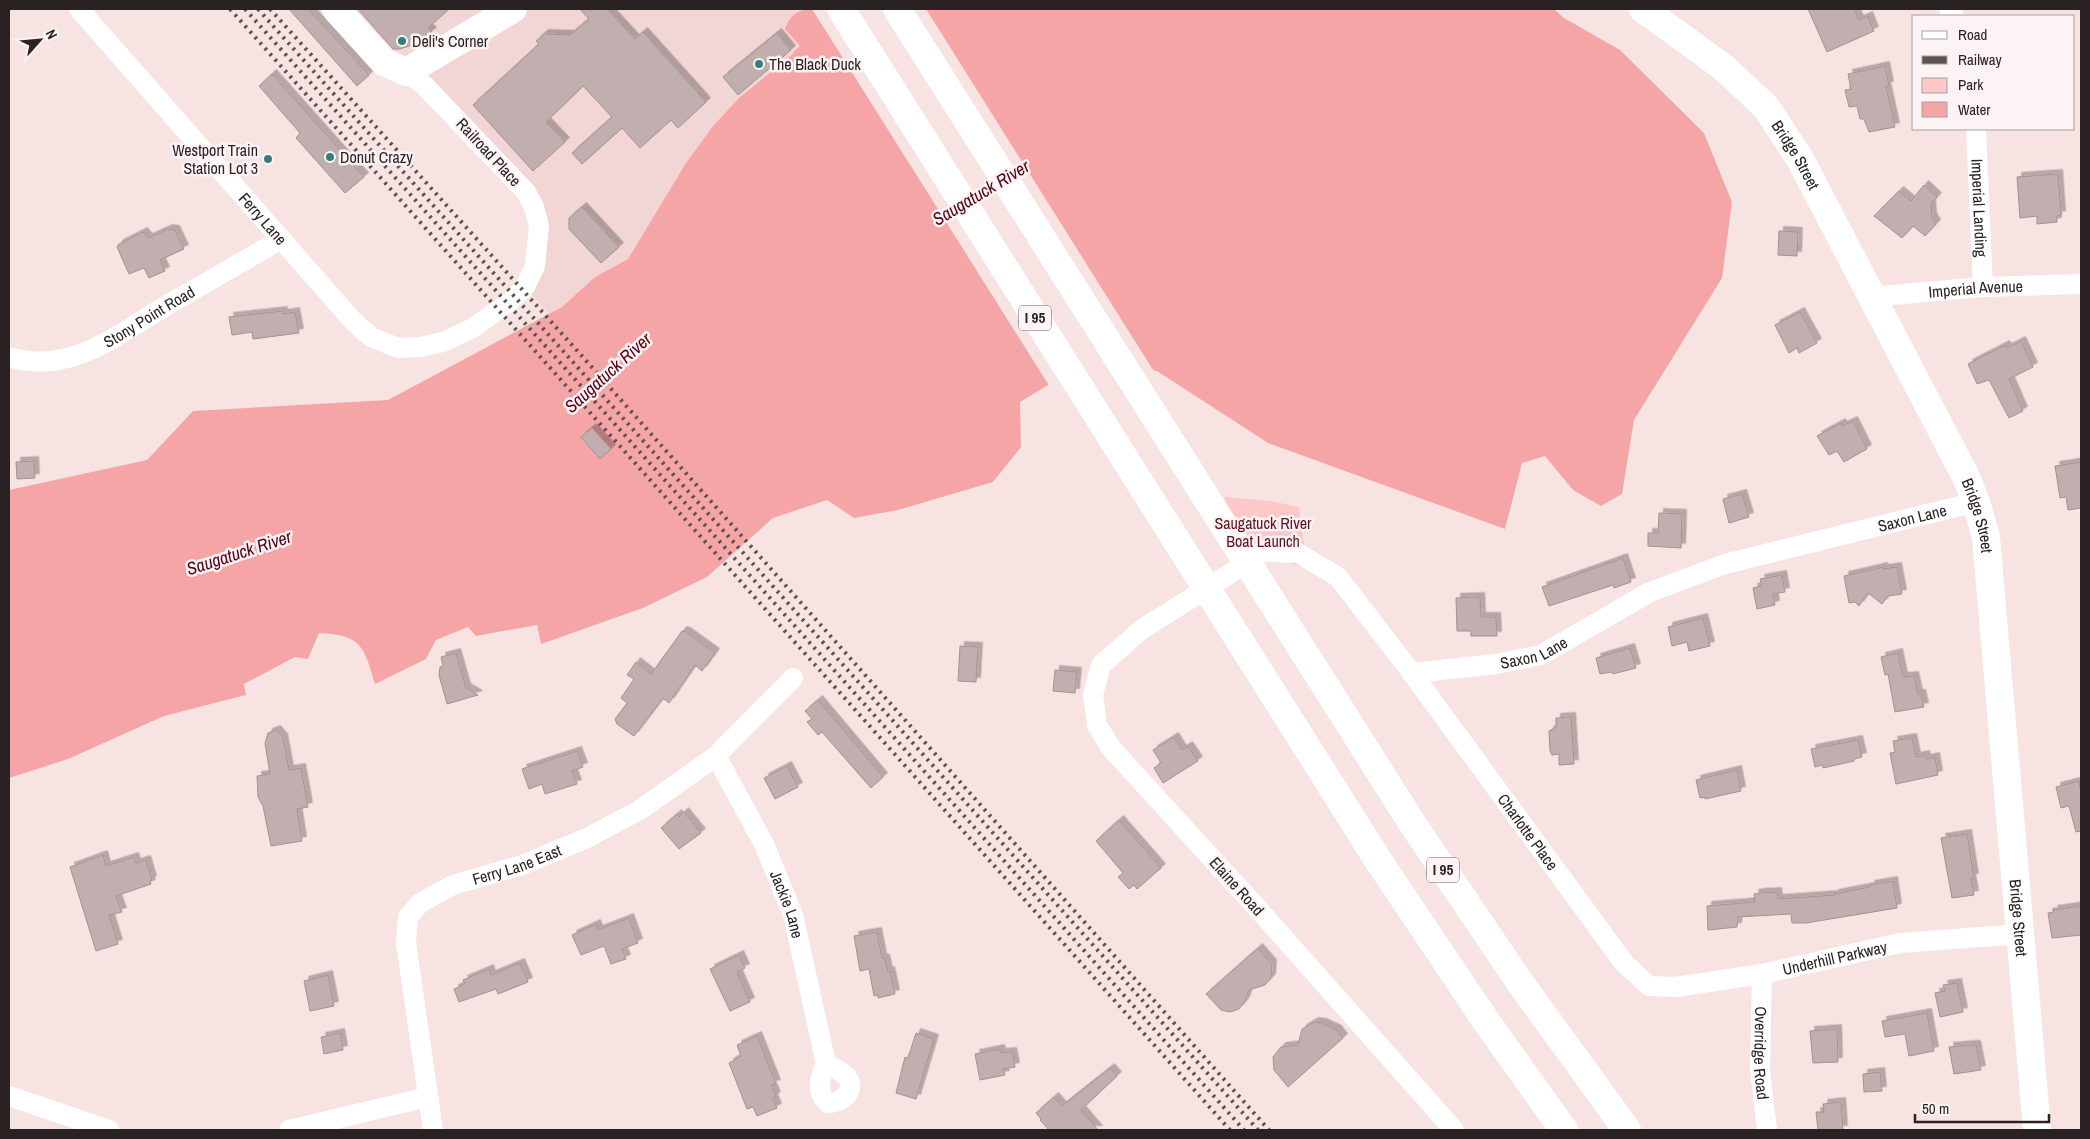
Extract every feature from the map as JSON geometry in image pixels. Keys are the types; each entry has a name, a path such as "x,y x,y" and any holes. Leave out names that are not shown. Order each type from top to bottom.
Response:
{"main road":[{"name":"Railroad Place","path":"336,9 384,62 406,72"},
{"path":"406,72 513,9"},
{"name":"I 95","path":"840,9 1230,628 1439,952 1564,1130"},
{"name":"I 95","path":"898,9 1271,602 1448,877 1527,992 1627,1130"},
{"name":"Bridge Street","path":"1642,9 1723,67 1766,107 1800,159 1870,297 1966,477 1976,502 1986,537 2037,1130"}],"street":[{"name":"Ferry Lane","path":"79,9 353,321 379,341 398,348 420,347 454,338 481,323"},
{"name":"Railroad Place","path":"406,72 424,85 520,184 530,200 537,217 539,236 538,256 529,281 518,294 481,323"},
{"name":"Imperial Landing","path":"1976,130 1983,287"},
{"name":"Stony Point Road","path":"9,357 26,363 70,358 102,347 281,239"},
{"name":"Imperial Avenue","path":"1870,297 1983,287 2081,284"},
{"name":"Saxon Lane","path":"1412,673 1496,664 1541,655 1650,592 1724,564 1976,502"},
{"name":"Elaine Road","path":"1412,673 1338,577 1298,553 1264,552 1141,630 1101,665 1093,695 1097,725 1111,748 1259,910 1454,1130"},
{"name":"Charlotte Place","path":"1412,673 1624,962 1649,986"},
{"name":"Ferry Lane East","path":"433,1130 406,943 408,917 420,903 453,885 522,865 587,838 640,810 716,756 793,678"},
{"name":"Jackie Lane","path":"716,756 764,844 793,915 826,1064"},
{"name":"Underhill Parkway","path":"1649,986 1676,987 1762,974 1900,943 2021,934"},
{"name":"Overridge Road","path":"1762,974 1760,1070 1767,1130"},
{"path":"9,1096 109,1130"},
{"path":"289,1130 428,1098"}],"shaded area":[{"path":"336,9 808,9 797,11 789,19 793,37 801,45 794,53 739,98 713,126 686,163 628,259 595,277 562,307 549,314 525,287 534,207"}],"green space":[{"name":"Saugatuck River Boat Launch","path":"1225,497 1270,501 1299,507 1307,568 1286,562 1248,564 1226,515"}],"water":[{"name":"Saugatuck River","path":"808,9 1554,9 1564,18 1620,50 1704,133 1732,202 1722,278 1634,420 1622,494 1601,506 1573,490 1545,456 1522,463 1505,529 1268,443 1157,371 1091,359 1020,402 1021,447 993,482 898,510 854,518 827,500 773,518 707,577 643,608 541,644 537,625 476,636 468,627 436,640 426,659 375,684 368,660 359,645 344,636 319,633 308,659 295,657 244,684 246,695 164,716 68,759 9,778 9,490 147,460 193,411 388,400 562,307 595,277 628,259 686,163 713,126 739,98 800,46 785,29 794,15"}],"pier":[{"path":"812,9 926,9 1155,373 1092,361 1050,387"}],"building":[{"path":"289,9 308,9 369,75 357,86"},
{"path":"358,9 449,9 428,28 432,32 412,45 393,49"},
{"path":"580,9 607,9 635,39 643,32 706,102 678,128 671,120 640,148 622,128 582,164 572,153 612,117 583,86 546,122 565,142 533,171 473,105 539,44 536,41 544,34 570,35 589,19"},
{"path":"1808,9 1854,9 1859,20 1868,16 1874,31 1827,52"},
{"name":"The Black Duck","path":"777,33 791,50 738,95 723,77"},
{"path":"1885,66 1889,86 1886,86 1895,127 1869,132 1864,119 1860,119 1857,106 1849,107 1845,90 1851,89 1848,74"},
{"name":"Donut Crazy","path":"272,74 364,177 345,193 296,138 300,133 259,86"},
{"path":"2058,174 2061,215 2057,216 2057,222 2037,224 2037,216 2020,218 2017,177"},
{"path":"1924,185 1937,197 1931,204 1932,217 1936,224 1925,236 1913,226 1902,238 1874,216 1899,191 1911,201"},
{"path":"582,207 619,247 601,263 569,229 569,218"},
{"path":"168,229 175,230 184,249 160,260 165,271 149,278 144,268 129,274 117,247 119,244 143,232 148,238"},
{"path":"1779,231 1798,232 1797,256 1778,255"},
{"path":"283,311 283,314 295,312 299,333 253,339 252,332 232,335 229,317"},
{"path":"1800,312 1817,343 1799,353 1797,348 1789,353 1775,325"},
{"path":"2021,341 2033,367 2009,379 2023,411 2009,418 1989,380 1977,384 1968,364 2005,345 2007,348"},
{"path":"1853,421 1867,449 1844,462 1837,451 1829,455 1817,436 1841,423 1842,426"},
{"path":"592,428 611,449 600,459 581,437"},
{"path":"34,461 35,478 17,479 16,462"},
{"path":"2081,462 2081,508 2068,510 2066,497 2060,498 2055,466"},
{"path":"1742,494 1749,517 1729,523 1723,499"},
{"path":"1659,513 1682,514 1681,548 1648,546 1648,533 1658,533"},
{"path":"1623,558 1631,582 1614,588 1613,585 1549,606 1542,587"},
{"path":"1883,567 1883,569 1897,567 1902,594 1888,596 1882,604 1868,593 1859,606 1855,602 1849,603 1844,576"},
{"path":"1782,575 1785,592 1773,594 1775,605 1757,609 1753,588 1762,586 1760,579"},
{"path":"1480,597 1481,617 1496,617 1497,636 1471,636 1471,631 1457,631 1456,598"},
{"path":"1703,618 1710,646 1689,651 1687,642 1672,646 1668,627"},
{"path":"682,631 715,653 702,671 695,665 669,703 663,698 634,736 617,724 615,719 627,703 621,698 634,679 627,675 636,662 651,674"},
{"path":"960,646 978,647 976,682 958,681"},
{"path":"1630,648 1636,668 1613,674 1612,672 1600,674 1596,658"},
{"path":"456,653 466,688 478,695 447,704 439,675 440,667 443,666 441,657"},
{"path":"1898,653 1903,677 1914,676 1918,694 1921,694 1924,707 1895,712 1888,674 1885,675 1881,657"},
{"path":"1055,670 1077,672 1075,693 1053,691"},
{"path":"818,700 883,777 871,788 822,732 818,735 807,722 812,719 805,711"},
{"path":"1571,717 1574,764 1559,765 1559,754 1552,755 1550,751 1549,731 1556,727 1556,718"},
{"path":"276,730 283,738 289,770 301,768 308,807 297,809 302,841 271,846 263,806 258,797 257,776 270,774 265,743 268,733"},
{"path":"1174,737 1182,750 1188,746 1198,761 1163,783 1154,768 1161,763 1153,750"},
{"path":"1912,738 1916,757 1925,755 1926,759 1935,757 1938,775 1896,784 1890,753 1895,752 1893,741"},
{"path":"1858,740 1862,757 1854,759 1854,761 1823,768 1822,765 1815,767 1811,749"},
{"path":"577,751 583,767 572,771 577,784 545,794 542,784 529,789 522,769"},
{"path":"787,766 798,787 775,799 764,778"},
{"path":"1737,770 1741,791 1705,799 1705,797 1700,798 1696,780"},
{"path":"2079,781 2081,793 2081,831 2076,832 2069,806 2061,808 2056,787"},
{"path":"684,812 701,833 679,849 661,828 677,814 679,817"},
{"path":"1119,820 1161,868 1137,889 1134,885 1129,889 1118,877 1123,873 1096,841"},
{"path":"1967,834 1974,878 1971,878 1974,895 1952,898 1941,838"},
{"path":"103,855 106,866 134,857 136,863 146,860 152,880 150,881 151,884 116,896 122,912 109,915 118,944 96,951 70,867"},
{"path":"1893,881 1897,908 1806,923 1792,923 1791,914 1738,917 1737,927 1708,930 1707,906 1755,902 1754,894 1760,893 1777,892 1778,899 1835,895 1870,887 1870,885"},
{"path":"2081,906 2081,935 2052,938 2048,913 2054,912 2053,910"},
{"path":"629,918 638,943 622,949 626,959 611,964 604,946 581,955 572,935 596,924 598,930"},
{"path":"877,932 882,958 885,959 888,972 890,971 895,994 878,998 878,995 874,996 869,969 860,971 854,936"},
{"path":"1258,948 1272,964 1271,978 1265,985 1249,990 1245,1001 1239,1009 1230,1012 1221,1010 1206,994"},
{"path":"739,955 745,968 737,972 750,1002 730,1011 710,969"},
{"path":"520,963 528,982 498,994 496,989 459,1002 454,989 465,984 463,980 489,969 491,975"},
{"path":"328,975 334,1006 310,1011 304,981"},
{"path":"1957,983 1963,1012 1940,1017 1935,993 1945,991 1943,985"},
{"path":"1927,1013 1934,1051 1909,1056 1905,1034 1885,1037 1882,1021"},
{"path":"1314,1022 1322,1023 1337,1030 1343,1038 1288,1087 1274,1070 1273,1057 1281,1047 1298,1045 1302,1029"},
{"path":"1837,1029 1838,1062 1813,1063 1810,1031"},
{"path":"340,1033 343,1050 324,1054 321,1037"},
{"path":"916,1033 934,1039 916,1099 896,1093 905,1057 908,1058"},
{"path":"757,1036 776,1084 771,1085 776,1096 773,1098 777,1108 757,1116 753,1107 747,1109 729,1063 741,1056 737,1045"},
{"path":"1976,1045 1981,1070 1954,1074 1949,1047"},
{"path":"1000,1049 1001,1053 1012,1052 1015,1067 1003,1069 1005,1075 980,1080 975,1054"},
{"path":"1110,1068 1117,1076 1081,1110 1098,1130 1049,1130 1040,1120 1036,1113 1054,1097 1062,1106"},
{"path":"1880,1072 1882,1091 1864,1092 1863,1074"},
{"path":"1841,1102 1843,1130 1818,1130 1816,1112 1824,1112 1823,1104"}],"railway":[{"path":"230,9 1230,1130"},
{"path":"245,9 1244,1130"},
{"path":"258,9 1258,1130"},
{"path":"270,9 581,355 1269,1130"}],"place":[{"name":"Deli's Corner","path":"402,41"},
{"name":"The Black Duck","path":"759,64"},
{"name":"Donut Crazy","path":"330,157"},
{"name":"Westport Train Station Lot 3","path":"268,159"}]}
